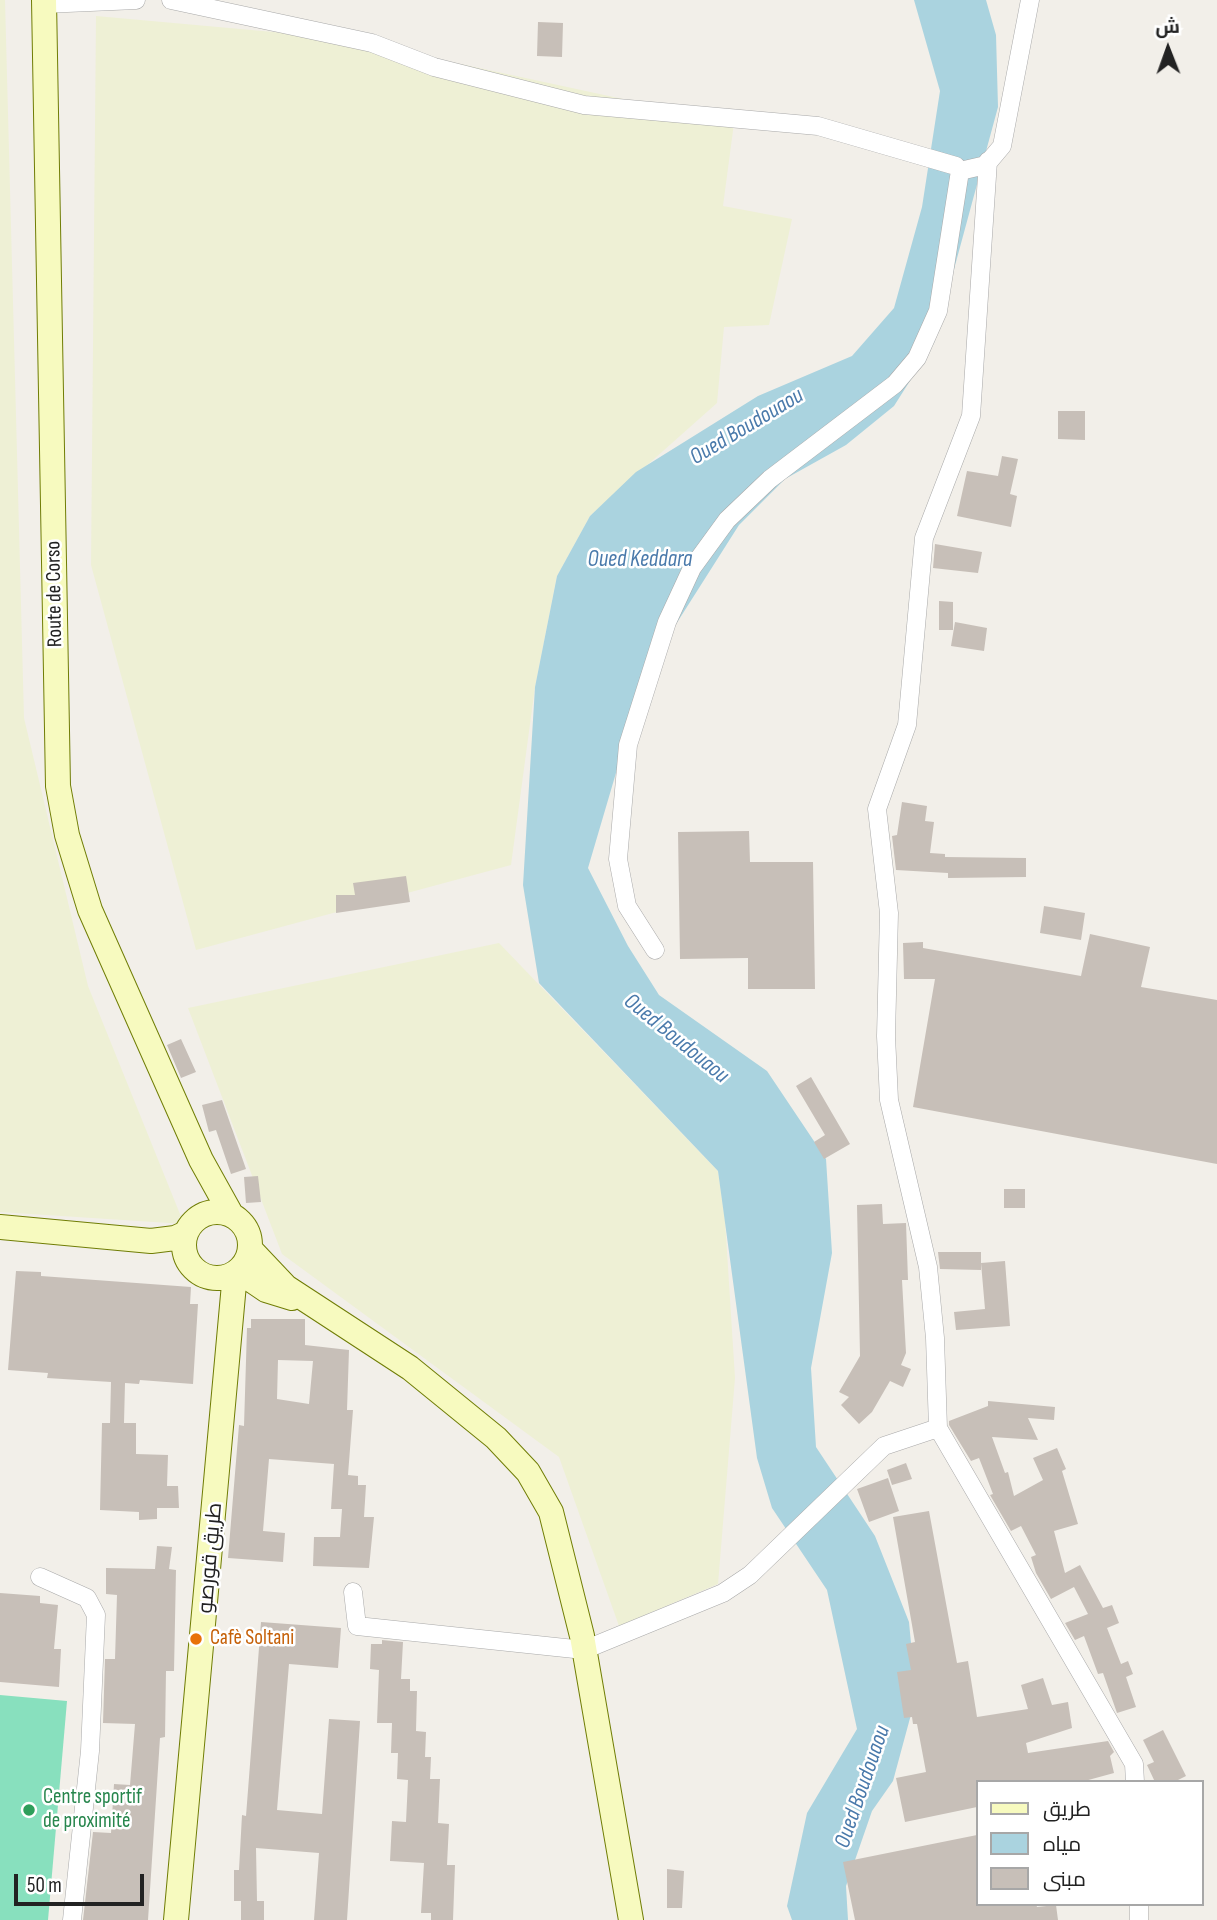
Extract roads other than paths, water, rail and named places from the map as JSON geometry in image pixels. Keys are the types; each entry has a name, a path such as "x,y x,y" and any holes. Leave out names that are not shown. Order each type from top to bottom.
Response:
{"main road":[{"name":"Route de Corso","path":"44,2 58,786 67,835 90,910 201,1160 232,1214"},
{"name":"Route de Corso","path":"192,1225 204,1198 201,1160"},
{"path":"0,1227 151,1241 175,1238 192,1225 221,1211 232,1214 247,1230 251,1250 286,1287 410,1368 496,1438 528,1472 551,1512 584,1650 631,1920"},
{"path":"192,1225 183,1243 187,1259 196,1271 228,1274 316,1306"},
{"path":"151,1241 187,1259"},
{"path":"228,1274 251,1250"},
{"name":"طريق قورصو","path":"176,1920 226,1403 230,1321 228,1274"}],"street":[{"path":"44,2 136,0"},
{"path":"171,0 372,43 434,66 584,105 818,126 958,169 986,164 1002,146 1030,0"},
{"path":"988,161 971,416 924,538 907,725 877,809 889,913 886,1036 889,1100 913,1192 928,1267 935,1338 938,1429 1134,1764 1135,1780"},
{"path":"655,950 627,905 618,859 628,745 667,622 692,568 727,520 770,478 894,384 917,358 938,310 958,169"},
{"path":"353,1592 357,1626 584,1650 723,1593 750,1576 884,1446 938,1429"},
{"path":"40,1577 87,1598 96,1615 90,1751 72,1920"}],"water":[{"name":"Oued Keddara","path":"914,0 986,0 996,35 998,107 934,343 894,406 846,445 785,479 739,525 671,632 631,722 588,868 628,946 659,995 767,1071 826,1159 832,1253 811,1368 816,1447 875,1536 909,1622 916,1696 893,1781 872,1811 846,1886 848,1920 792,1920 787,1906 807,1813 857,1729 827,1590 772,1508 757,1458 718,1171 539,983 523,885 535,687 557,576 590,516 636,472 758,396 852,356 894,308 922,207 940,91"}],"place":[{"name":"Cafè Soltani","path":"196,1639"},
{"name":"Centre sportif de proximité","path":"29,1810"}],"water label":[{"name":"Oued Boudouaou","path":"747,427"},
{"name":"Oued Boudouaou","path":"676,1039"},
{"name":"Oued Boudouaou","path":"863,1787"}]}
